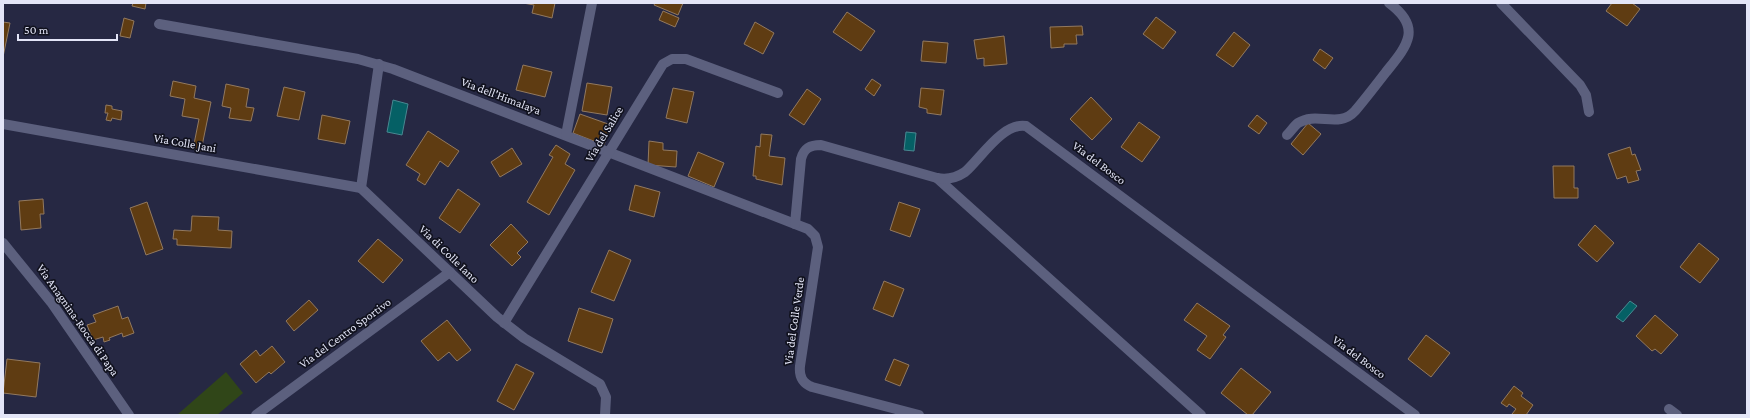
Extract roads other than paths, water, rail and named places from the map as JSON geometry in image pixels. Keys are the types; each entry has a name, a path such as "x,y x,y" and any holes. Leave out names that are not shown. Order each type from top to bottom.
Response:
{"street":[{"path":"566,135 592,3"},
{"path":"1287,135 1296,125 1307,119 1319,118 1337,120 1350,116 1400,55 1407,42 1409,30 1404,15 1389,3"},
{"path":"1501,3 1580,85 1586,95 1589,112"},
{"name":"Via dell'Himalaya","path":"159,24 379,64 795,224 811,231 817,240"},
{"name":"Via del Salice","path":"504,322 660,67 672,59 682,58 778,93"},
{"path":"361,188 379,64"},
{"name":"Via Colle Jani","path":"3,124 361,188"},
{"name":"Via del Bosco","path":"795,224 801,159 804,152 809,147 821,145 937,178 949,178 962,174 1009,128 1018,126 1029,128 1415,415"},
{"path":"937,178 1201,415"},
{"name":"Via di Colle Iano","path":"361,188 450,272 483,306 531,342 600,384 606,397 605,415"},
{"name":"Via del Colle Verde","path":"817,240 818,256 800,366 803,381 812,387 919,415"},
{"name":"Via Anagnina-Rocca di Papa","path":"3,243 51,302 129,415"},
{"name":"Via del Centro Sportivo","path":"256,415 450,272"}]}
